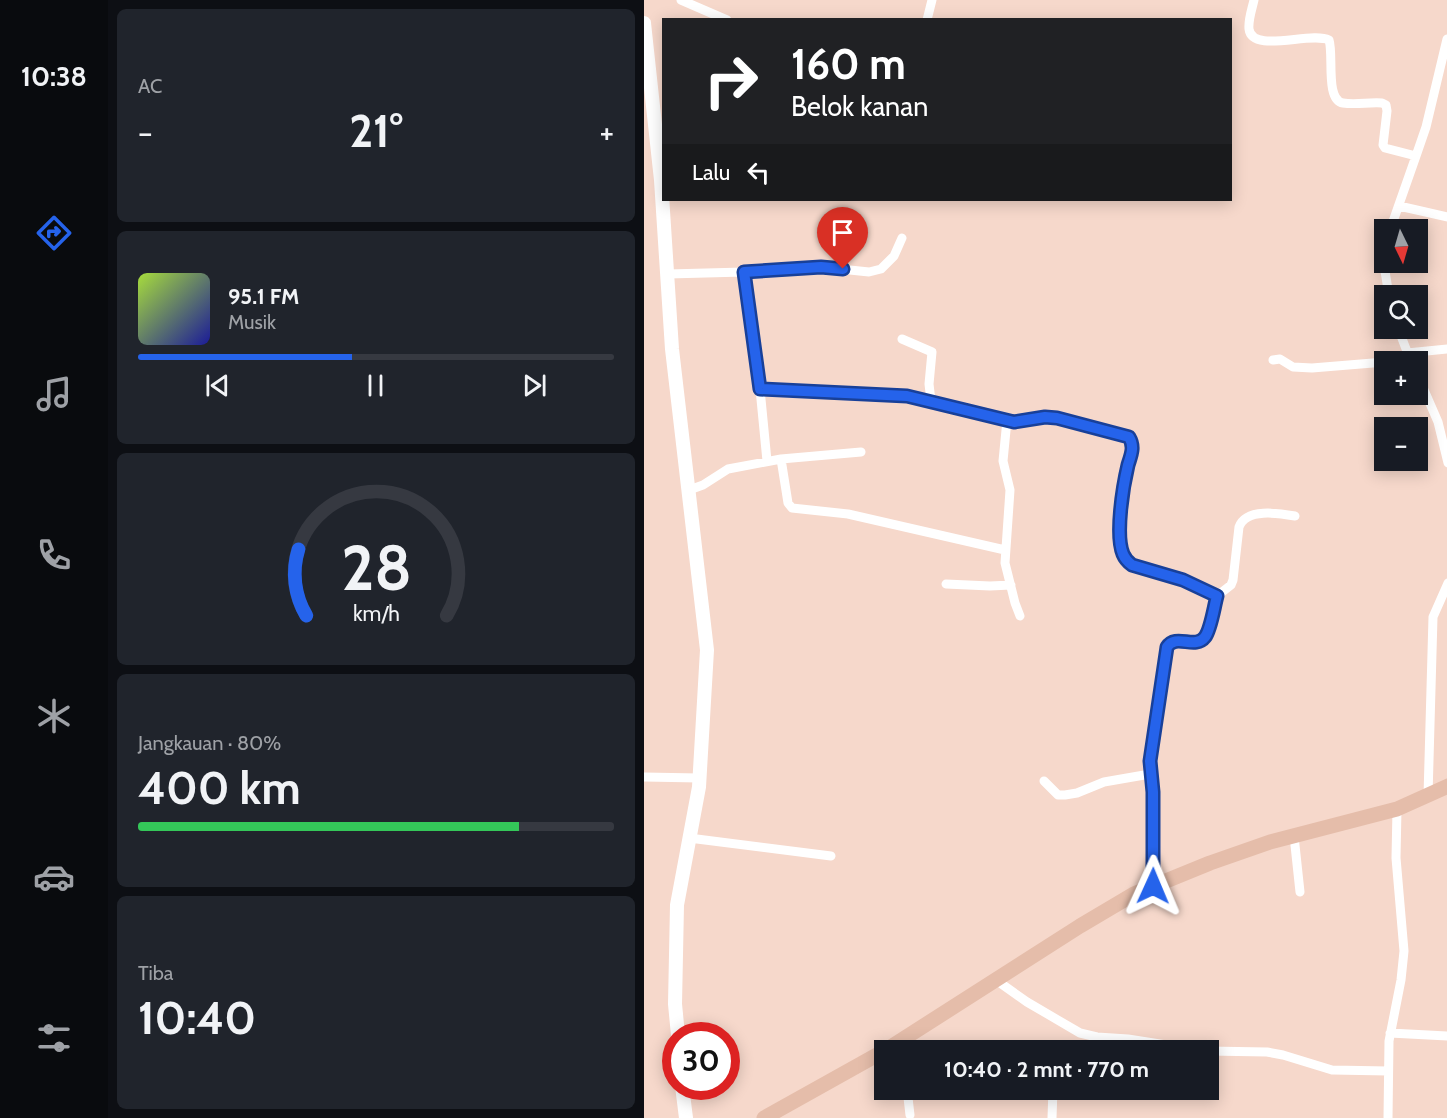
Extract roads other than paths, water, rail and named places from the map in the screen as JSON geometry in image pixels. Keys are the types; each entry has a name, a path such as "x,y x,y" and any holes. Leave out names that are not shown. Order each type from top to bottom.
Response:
{"main road":[{"path":"644,23 649,116 668,274 672,349 707,650 699,778 677,905 677,1022"},
{"path":"905,1040 1098,915 1153,886 1229,856 1397,809 1448,786"},
{"path":"764,1118 874,1058"},
{"path":"684,1100 686,1118"}],"street":[{"path":"681,0 722,18"},
{"path":"928,18 932,0"},
{"path":"1254,0 1249,25 1257,41 1319,37 1329,40 1332,93 1336,99 1339,103 1346,104 1382,103 1386,105 1383,145 1385,148 1416,156"},
{"path":"1394,219 1426,127 1447,39"},
{"path":"1399,206 1448,217"},
{"path":"668,274 821,267 869,272 881,269 894,256 902,238"},
{"path":"744,272 767,461"},
{"path":"902,339 932,352 929,384 931,400"},
{"path":"1428,354 1448,349"},
{"path":"1273,360 1280,359 1293,367 1312,368 1374,363"},
{"path":"760,389 907,396 1007,420 1057,418 1129,437 1132,451 1120,520 1122,553 1126,561 1132,565 1183,580 1217,596"},
{"path":"1428,397 1435,412 1448,463"},
{"path":"1007,420 1003,461 1010,490 1005,562 1020,616"},
{"path":"689,490 703,485 728,469 780,459 861,452"},
{"path":"780,459 788,503 792,508 848,514 1005,550"},
{"path":"1153,886 1153,792 1150,761 1167,647 1170,642 1175,641 1196,643 1202,640 1209,629 1217,596 1231,585 1233,580 1241,521 1247,516 1276,513 1295,516"},
{"path":"1428,796 1433,618 1448,583"},
{"path":"947,584 1011,585"},
{"path":"1044,781 1058,795 1065,795 1077,793 1103,782 1151,774"},
{"path":"644,777 699,778"},
{"path":"1388,1118 1390,1033 1401,980 1404,951 1396,858 1397,809"},
{"path":"1294,836 1300,892"},
{"path":"689,838 831,856"},
{"path":"996,980 1027,1002 1080,1033 1134,1040"},
{"path":"1390,1033 1448,1036"},
{"path":"1219,1051 1283,1054 1332,1070 1388,1071"},
{"path":"908,1100 910,1115"},
{"path":"1052,1118 1053,1100"}]}
